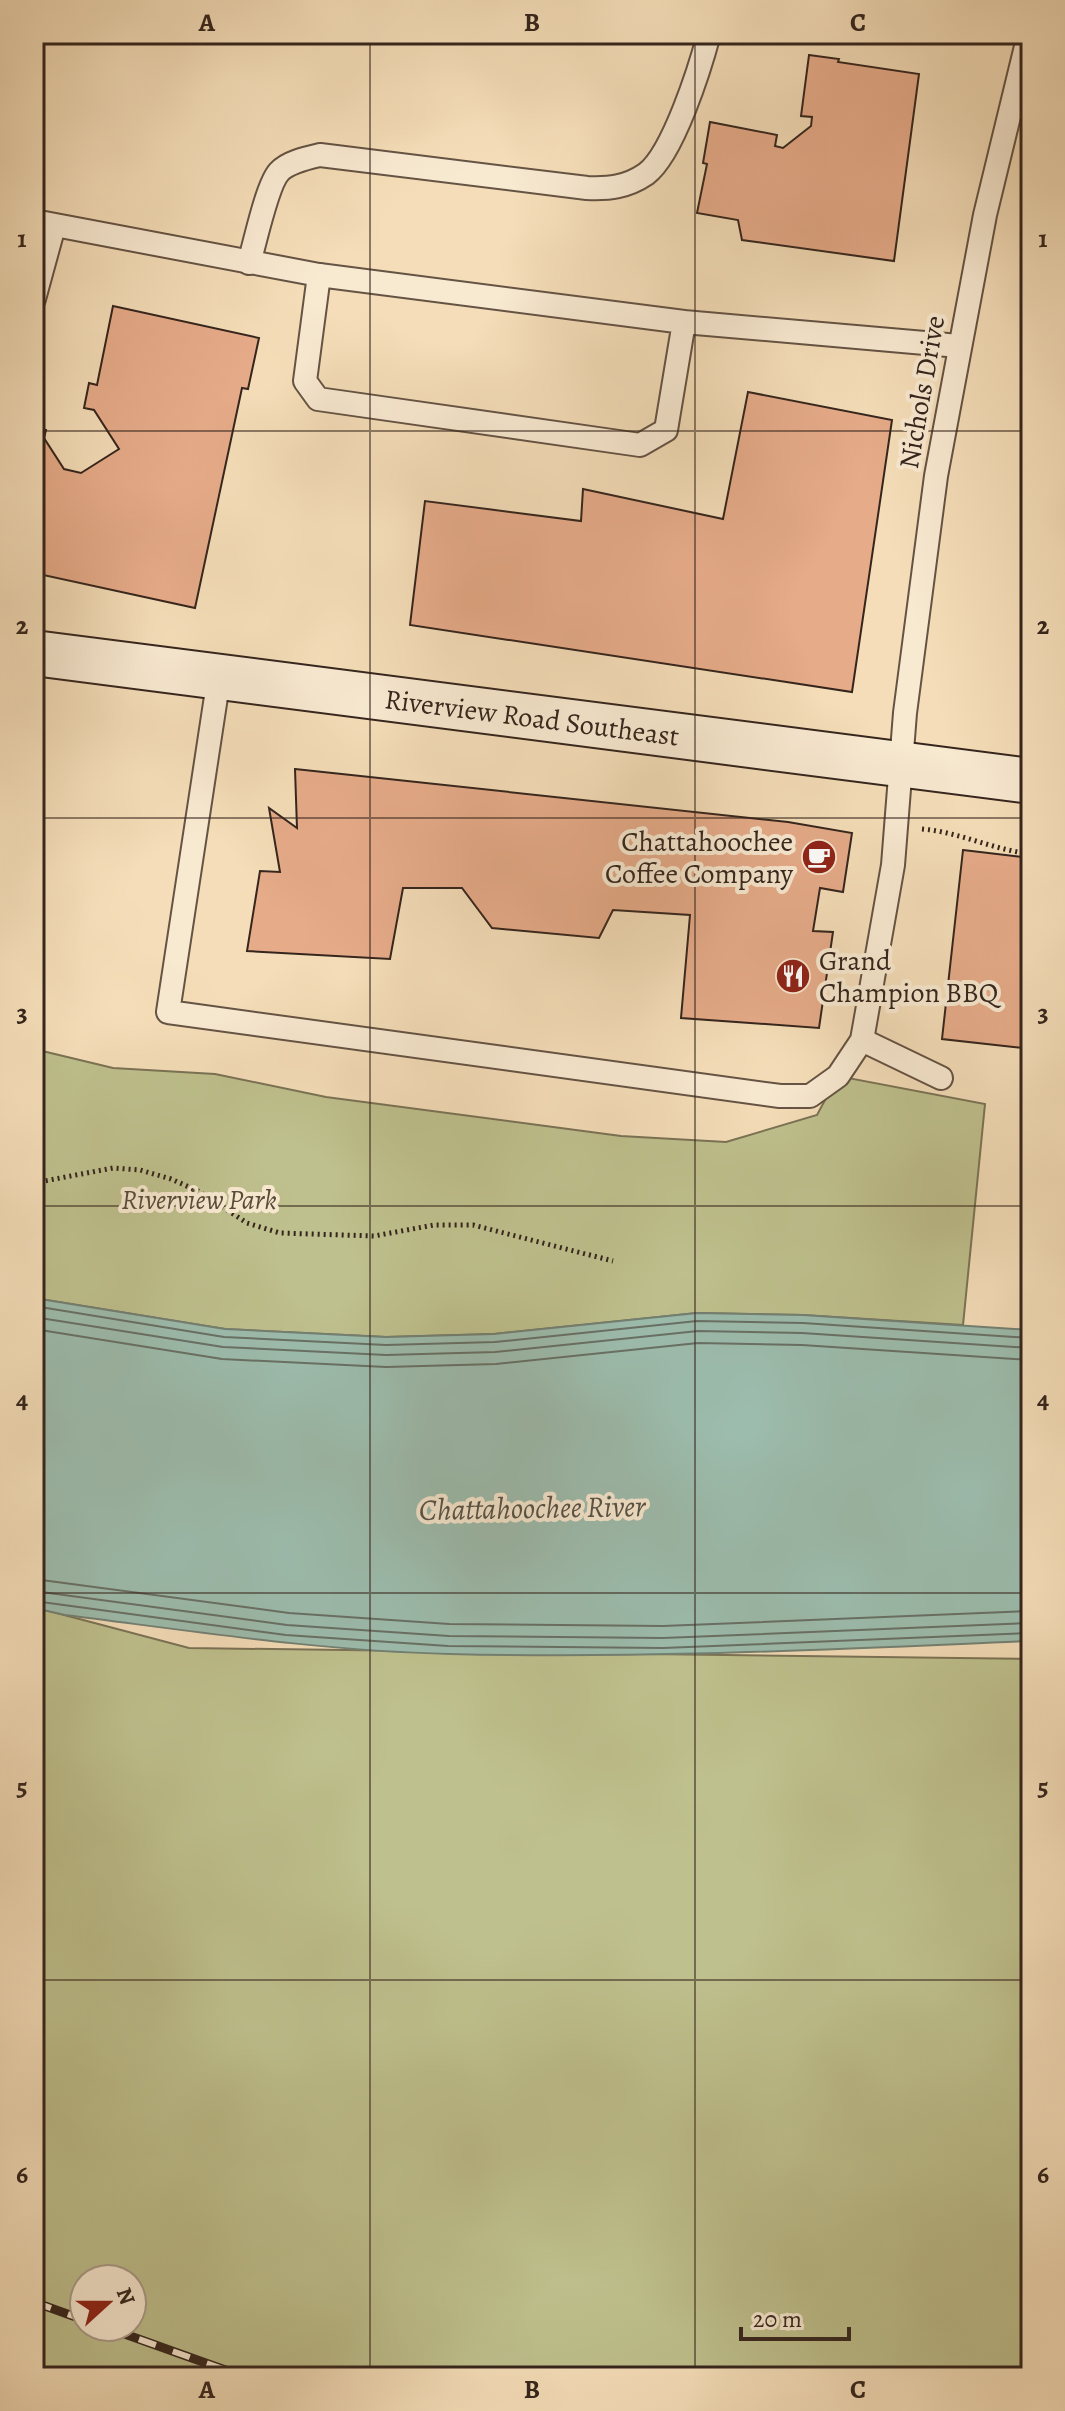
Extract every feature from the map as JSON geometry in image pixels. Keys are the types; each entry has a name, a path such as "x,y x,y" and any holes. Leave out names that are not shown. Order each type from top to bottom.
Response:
{"street":[{"name":"Riverview Road Southeast","path":"34,653 1031,781"}],"lane":[{"path":"249,263 270,191 279,172 301,160 320,155 615,189 647,173 672,141 709,34"},
{"name":"Nichols Drive","path":"862,1040 893,865 900,765 936,476 985,215 1029,34"},
{"path":"34,299 44,223 319,275 684,322 959,346"},
{"path":"319,275 305,381 318,399 640,445 666,430 684,322"},
{"path":"219,677 168,1012 780,1096 810,1096 838,1076 862,1040 941,1078"}],"path":[{"path":"897,827 943,831 1031,854"},
{"path":"34,1183 113,1168 140,1170 198,1191 247,1223 280,1233 374,1236 434,1225 473,1225 613,1261"}],"green space":[{"name":"Riverview Park","path":"34,1049 113,1068 215,1074 326,1097 621,1136 726,1142 817,1115 838,1076 985,1104 963,1325 803,1315 697,1313 494,1334 386,1337 225,1329 34,1298"},
{"path":"34,1607 189,1648 1031,1659 1031,2377 60,2377 34,2369"}],"water":[{"name":"Chattahoochee River","path":"34,1298 225,1329 386,1337 494,1334 697,1313 803,1315 1031,1330 1031,1641 668,1654 450,1654 353,1649 257,1639 65,1615 34,1608"}],"building":[{"path":"809,55 919,74 894,261 742,240 738,220 697,213 707,164 703,163 710,122 777,135 775,146 783,148 811,126 812,117 801,116"},
{"path":"113,306 259,338 248,389 242,388 195,608 34,573 34,427 46,430 44,438 64,469 81,473 119,449 94,410 84,408 89,383 97,385"},
{"path":"748,392 892,420 852,692 410,625 425,501 581,521 583,489 723,519"},
{"path":"295,769 788,822 852,833 843,892 820,888 813,931 833,932 819,1028 681,1018 690,915 613,910 599,938 492,928 462,888 403,888 390,959 247,951 260,871 280,872 269,808 297,828"},
{"path":"963,850 1031,858 1031,1049 942,1039"}],"railway":[{"path":"34,2302 68,2314"},
{"path":"148,2342 245,2377"}],"place":[{"name":"Chattahoochee Coffee Company","path":"819,857"},
{"name":"Grand Champion BBQ","path":"793,976"}]}
